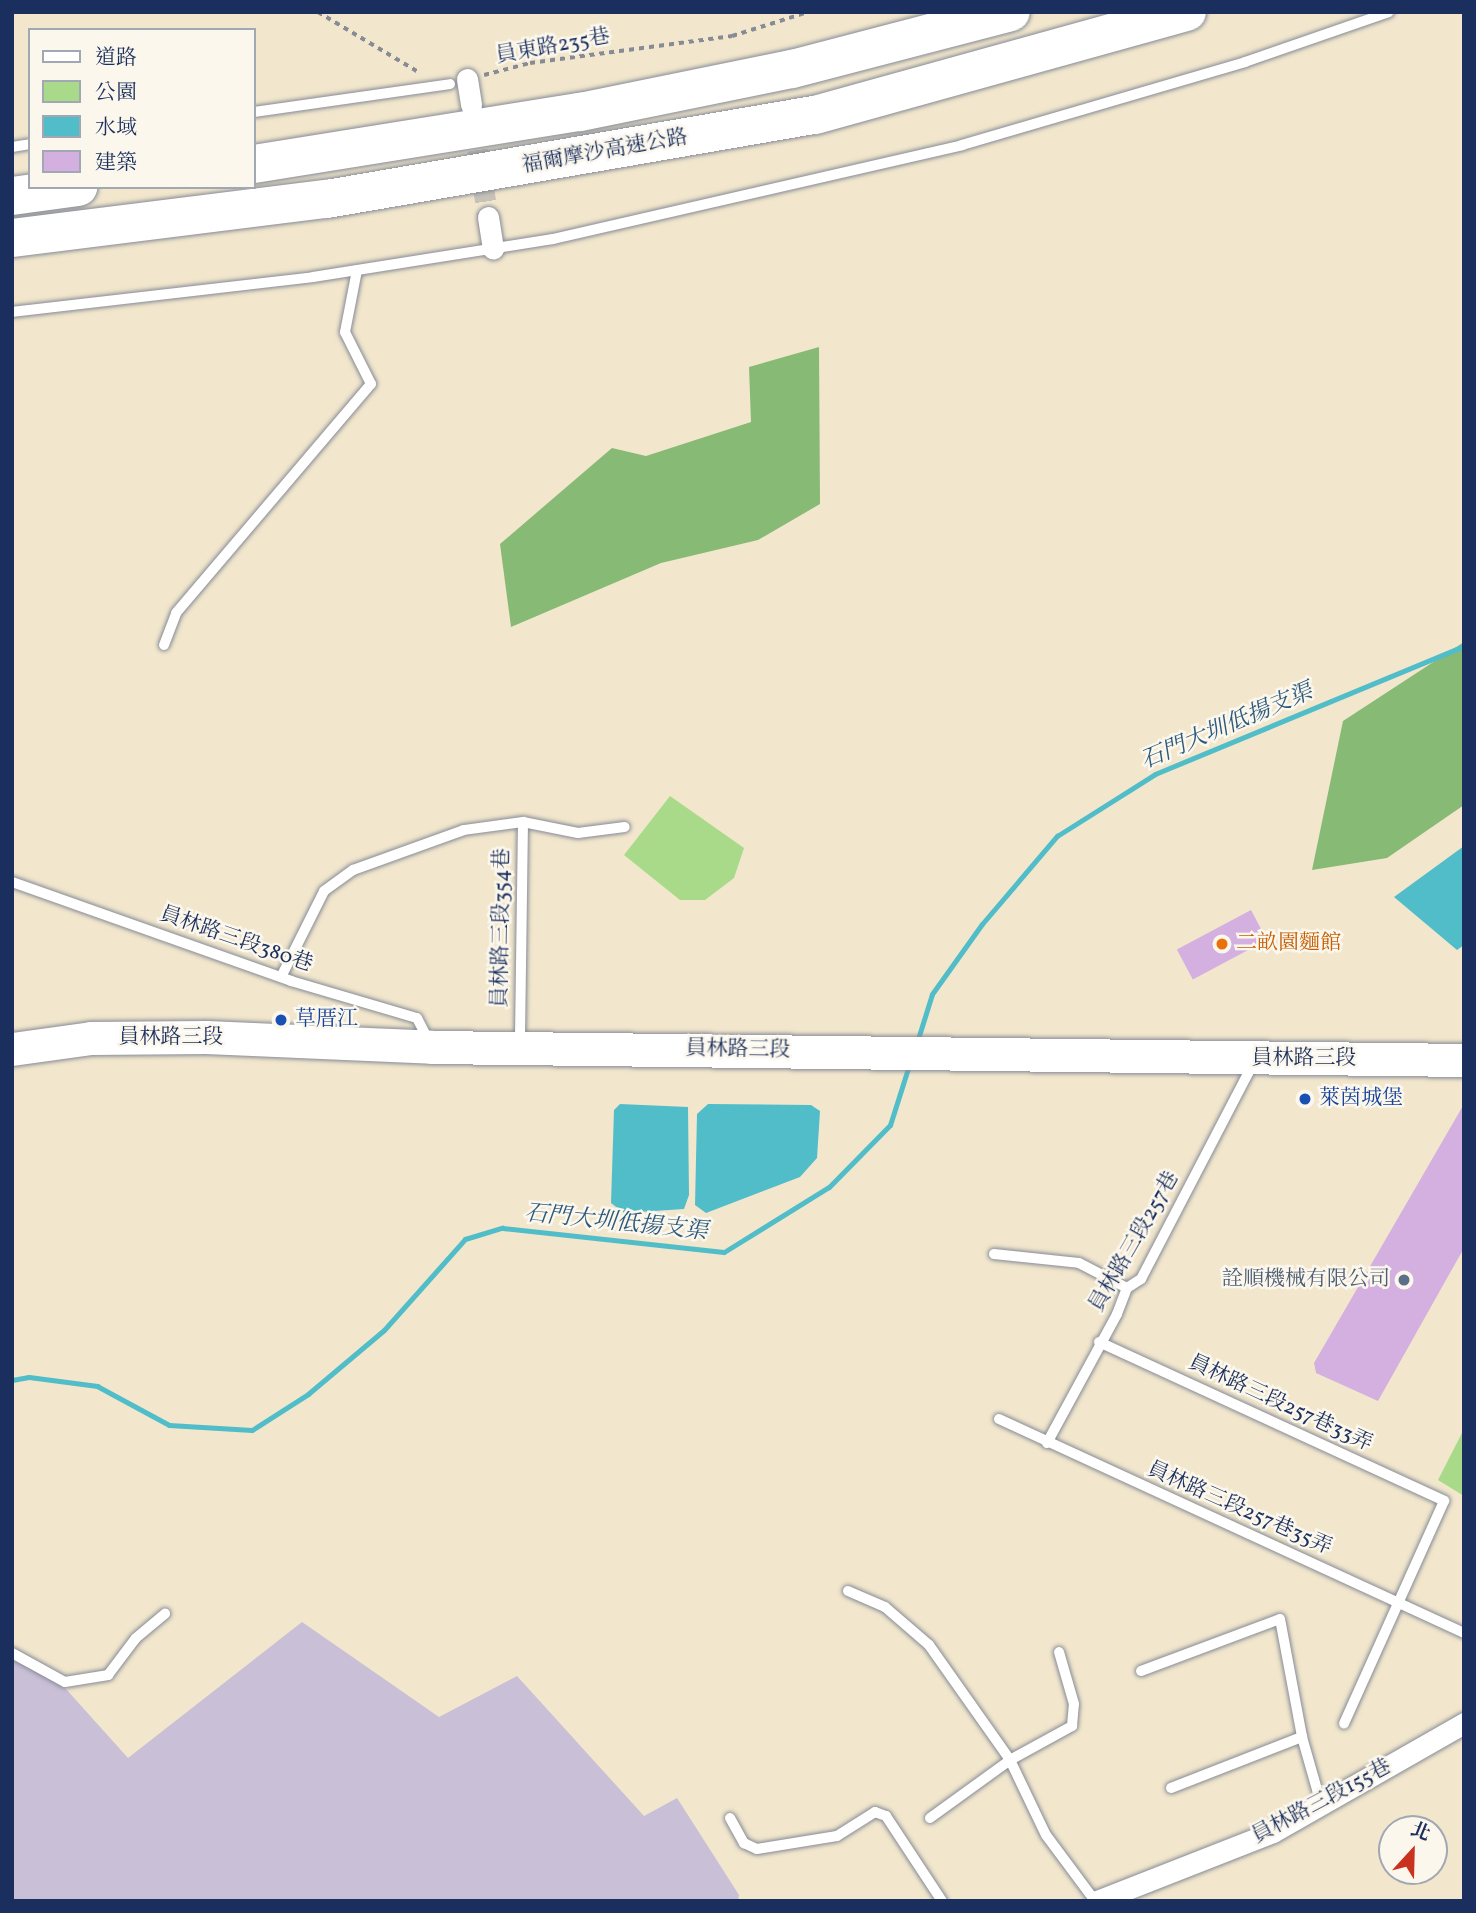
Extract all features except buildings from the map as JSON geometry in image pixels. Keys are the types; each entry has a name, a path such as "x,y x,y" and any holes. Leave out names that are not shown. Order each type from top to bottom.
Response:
{"highway":[{"name":"福爾摩沙高速公路","path":"256,164 402,144 593,110 792,69 1011,12"},
{"name":"福爾摩沙高速公路","path":"12,238 327,199 815,115 1006,66 1187,12"},
{"path":"12,196 63,189"}],"main road":[{"name":"員林路三段","path":"12,1049 90,1038 206,1037 432,1048 1464,1060"}],"street":[{"path":"458,82 471,105"},
{"path":"488,217 493,249"},
{"name":"員林路三段155巷","path":"1096,1901 1273,1832 1464,1723"}],"lane":[{"path":"12,312 357,270 554,239 962,145 1245,62 1389,12"},
{"path":"256,112 458,82"},
{"path":"164,645 176,613 371,384 345,332 357,270"},
{"path":"523,822 578,833 625,827"},
{"name":"員林路三段354巷","path":"281,977 324,891 353,870 464,830 523,822 520,1048"},
{"name":"員林路三段380巷","path":"12,882 281,977 417,1018 432,1048"},
{"name":"員林路三段257巷","path":"1048,1443 1099,1342 1117,1314 1127,1288 1141,1279 1255,1059"},
{"path":"994,1254 1079,1263 1127,1288"},
{"name":"員林路三段257巷33弄","path":"1099,1342 1444,1501 1399,1603"},
{"name":"員林路三段257巷35弄","path":"999,1419 1464,1633"},
{"path":"848,1591 886,1607 929,1645 1010,1760 1046,1835 1096,1901"},
{"path":"1344,1724 1399,1603"},
{"path":"12,1653 65,1682 108,1675 136,1638 165,1614"},
{"path":"1141,1671 1280,1619 1303,1737 1320,1800 1316,1808"},
{"path":"930,1818 1010,1760 1072,1726 1074,1704 1059,1652"},
{"path":"1171,1788 1303,1737"},
{"path":"730,1818 744,1843 757,1849 837,1836 875,1812 886,1816 942,1901"}],"path":[{"path":"318,12 404,67 458,82"},
{"name":"員東路235巷","path":"458,82 530,63 732,36 808,12"}],"shaded area":[{"path":"302,1622 439,1717 517,1676 644,1816 677,1798 739,1895 738,1901 12,1901 12,1655 66,1689 128,1758"}],"green space":[{"path":"819,347 820,504 758,540 661,563 511,627 500,544 612,448 646,456 751,422 749,367"},
{"path":"1464,642 1464,805 1387,858 1312,870 1343,721"},
{"path":"670,796 744,848 734,878 705,900 680,900 624,855"},
{"path":"1464,1429 1464,1496 1438,1480"}],"water":[{"path":"1464,846 1464,945 1457,950 1394,897"},
{"path":"620,1104 688,1107 689,1195 684,1209 624,1213 611,1203 614,1110"},
{"path":"708,1104 811,1105 820,1111 817,1158 800,1177 706,1213 695,1205 697,1114"}],"waterway":[{"name":"石門大圳低揚支渠","path":"917,1042 932,994 982,924 1057,836 1155,774 1464,646"},
{"name":"石門大圳低揚支渠","path":"12,1380 29,1377 97,1386 169,1425 252,1430 308,1394 384,1330 465,1239 502,1228 724,1252 829,1187 890,1125 909,1065"}],"tunnel":[{"path":"473,119 488,217"}],"place":[{"name":"二畝園麵館","path":"1222,944"},
{"name":"草厝江","path":"281,1020"},
{"name":"萊茵城堡","path":"1305,1099"},
{"name":"詮順機械有限公司","path":"1404,1280"}]}
